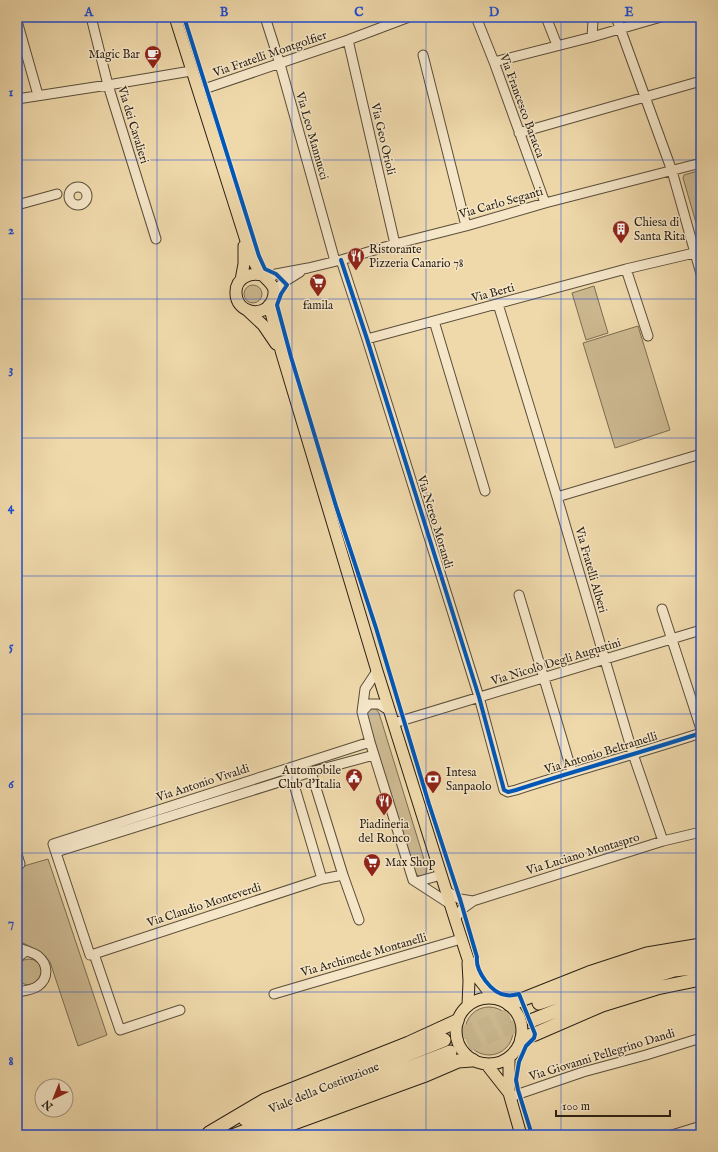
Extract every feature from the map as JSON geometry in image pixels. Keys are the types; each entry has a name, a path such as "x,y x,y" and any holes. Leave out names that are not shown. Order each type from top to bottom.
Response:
{"highway":[{"path":"509,1004 588,973 647,954 701,945"},
{"path":"539,1003 617,975 682,959 701,957"},
{"path":"533,1020 608,990 674,970 701,967"},
{"path":"522,1038 609,1003 657,988 701,979"},
{"path":"207,1134 265,1100 457,1021"},
{"name":"Viale della Costituzione","path":"207,1134 447,1046 235,1135"},
{"path":"260,1135 423,1076 458,1061 472,1060"}],"main road":[{"path":"175,17 253,261 265,277 271,282 274,291 274,296 265,309 259,312 246,310"},
{"path":"241,280 244,264 243,233"},
{"path":"265,277 257,274 251,274 245,277 237,285 236,297 242,307 264,326 281,352"},
{"path":"269,305 281,352 377,671 461,938 468,959 479,979 493,997"},
{"path":"468,959 468,1004"},
{"path":"493,997 501,999 509,1004 516,1010 521,1019 523,1028 522,1038 515,1053 502,1062 495,1064 479,1063 472,1060 463,1052 458,1043 456,1032 457,1021 461,1012 468,1004 484,998 493,997"},
{"path":"509,1058 510,1095 521,1135"},
{"path":"487,1064 510,1095"}],"street":[{"name":"Via dei Cavalieri","path":"91,17 108,86 156,239"},
{"name":"Via Leo Mannucci","path":"265,17 338,261"},
{"name":"Via Fratelli Montgolfier","path":"207,88 280,64 409,17"},
{"name":"Via Francesco Baracca","path":"476,17 494,62 545,203"},
{"path":"546,17 557,45"},
{"path":"592,37 593,21 595,17"},
{"path":"616,17 672,171 701,274"},
{"path":"494,62 592,37 658,17"},
{"path":"17,21 38,95"},
{"name":"Via Geo Orioli","path":"348,40 395,244"},
{"path":"423,55 466,226"},
{"path":"17,99 108,86 191,70"},
{"path":"519,132 701,81"},
{"name":"Via Carlo Seganti","path":"265,277 338,261 545,203 701,163"},
{"path":"69,197 70,192 74,188"},
{"path":"17,205 74,188 84,190 86,196 85,201 81,204 75,204 71,202 69,197 62,194 57,194"},
{"name":"Via Berti","path":"367,339 626,269 694,253"},
{"name":"Via Nereo Morandi","path":"338,261 367,339 479,697 503,786 506,791"},
{"name":"Via Carlo Seganti","path":"274,291 294,275 308,268"},
{"path":"626,269 648,336"},
{"name":"Via Fratelli Alberi","path":"498,304 557,497 604,660 663,841"},
{"path":"434,322 485,491"},
{"path":"557,497 701,454"},
{"path":"519,595 572,772"},
{"path":"662,609 701,729"},
{"name":"Via Nicolò Degli Augustini","path":"394,723 701,630"},
{"path":"377,671 365,689 362,712 374,756 414,880 450,904"},
{"path":"362,712 369,704 379,704 390,711"},
{"name":"Via Antonio Beltramelli","path":"506,791 511,792 701,732"},
{"name":"Via Antonio Vivaldi","path":"370,742 53,844 56,852 311,772 374,756"},
{"path":"311,772 343,875 359,920"},
{"path":"292,778 322,879"},
{"name":"Via Luciano Montaspro","path":"455,919 462,909 473,901 663,841 701,832"},
{"path":"56,852 90,955 94,954 120,1030 180,1010"},
{"path":"17,854 20,864 17,864"},
{"name":"Via Claudio Monteverdi","path":"94,954 322,879 343,875"},
{"path":"416,882 441,875"},
{"path":"446,891 460,899 473,901"},
{"name":"Via Archimede Montanelli","path":"274,994 461,938"},
{"path":"17,958 21,949 38,956 46,967 44,979 38,986 17,992"},
{"name":"Via Giovanni Pellegrino Dandi","path":"510,1095 701,1038"},
{"path":"672,1135 701,1126"}],"shaded area":[{"path":"701,170 701,240 683,178 684,175"},
{"path":"253,285 259,288 262,294 259,300 253,303 247,300 244,294 247,288"},
{"path":"594,286 608,333 586,340 572,293"},
{"path":"638,326 670,430 615,448 583,343"},
{"path":"371,709 376,709 379,713 427,869 426,874 422,877 417,875 415,872 367,717 367,713"},
{"path":"48,859 107,1035 78,1046 50,962 41,952 17,940 17,868"},
{"path":"29,959 38,963 42,972 38,981 29,985 20,981 16,972 20,963"},
{"path":"484,1007 494,1007 506,1014 513,1026 513,1036 506,1048 494,1055 484,1055 476,1051 469,1044 465,1036 465,1026 469,1018 476,1011"}],"tunnel":[{"path":"444,1040 539,1003"},
{"path":"450,1052 533,1020"}],"cycle path":[{"path":"184,17 259,256 265,269 276,274 287,285 281,294 277,305 291,357 336,506 376,628 429,804 460,899 477,957 479,969 486,981 495,991 508,995 519,994 535,1034 534,1038 526,1046 519,1062 516,1080 532,1135"},
{"path":"341,260 479,697 504,790 508,792 516,790 701,733"}],"place":[{"name":"Magic Bar","path":"153,69"},
{"name":"Chiesa di Santa Rita","path":"621,244"},
{"name":"Ristorante Pizzeria Canario 78","path":"356,271"},
{"name":"famila","path":"318,297"},
{"name":"Automobile Club d'Italia","path":"354,792"},
{"name":"Intesa Sanpaolo","path":"433,794"},
{"name":"Piadineria del Ronco","path":"384,816"},
{"name":"Max Shop","path":"372,877"}]}
